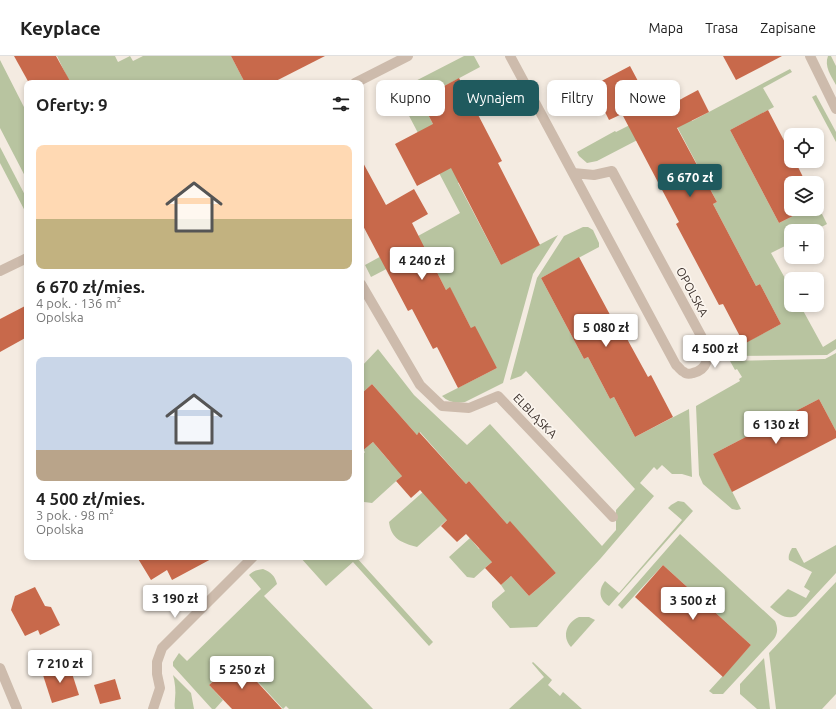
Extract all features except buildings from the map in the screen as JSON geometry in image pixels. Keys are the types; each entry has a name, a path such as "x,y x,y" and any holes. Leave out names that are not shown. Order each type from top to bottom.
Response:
{"street":[{"path":"361,80 408,56"},
{"name":"OPOLSKA","path":"510,56 676,365 684,373 690,374 698,372 704,367 707,360 708,352 706,345 612,171 594,175 573,173"},
{"path":"810,56 836,109"},
{"path":"0,271 24,259"},
{"name":"ELBLĄSKA","path":"364,289 420,385 442,406 468,408 498,396 613,517"},
{"path":"153,709 160,688 157,674 157,662 162,648 250,560"},
{"path":"0,668 17,709"}],"green space":[{"path":"57,56 115,56 118,62 130,56 133,61 143,56 231,56 243,80 69,80"},
{"path":"464,56 474,56 480,67 453,80 445,86 445,80 417,80"},
{"path":"828,56 831,56 836,66 836,85 827,67"},
{"path":"0,60 24,107 24,174 0,128"},
{"path":"790,69 792,72 763,88 774,107 730,130 779,223 793,216 823,216 827,224 824,226 824,224 784,224 784,246 771,253 784,276 784,312 804,312 823,347 836,339 836,349 827,355 728,356 726,353 781,324 760,284 756,286 713,204 717,202 674,121 597,161 587,163 579,156 577,152 615,131 616,132 648,116 680,116 681,99 692,121"},
{"path":"816,95 836,132 836,142 812,97"},
{"path":"409,116 429,116 462,180 458,183 501,265 558,235 533,274 503,383 465,402 458,403 452,402 442,396 497,368 471,328 450,288 446,290 425,249 371,277 365,265 460,213"},
{"path":"0,147 24,193 24,209 0,163"},
{"path":"583,227 588,227 593,230 599,243 599,247 541,278 584,359 588,357 610,399 614,397 635,437 689,409 692,477 682,474 672,474 662,465 657,470 654,467 640,483 654,496 601,558 537,627 510,628 492,607 492,602 505,591 501,585 511,576 529,596 556,573 510,522 507,524 469,481 466,484 420,432 417,435 372,384 364,391 364,364 378,349 414,395 467,445 490,424 602,546 616,530 616,510 635,489 526,371 521,376 510,380 537,278 564,236"},
{"path":"836,353 836,431 819,399 713,454 741,509 732,509 703,484 699,475 696,406 740,381 739,379 742,377 737,369 735,370 730,361 825,359"},
{"path":"373,442 389,461 405,473 372,503 364,502 364,449"},
{"path":"423,492 450,517 417,547 402,542 398,539 392,533 389,522"},
{"path":"678,501 684,502 693,511 609,606 606,604 601,598 601,588 605,581 619,593 682,520 668,508"},
{"path":"680,534 775,621 777,626 777,633 774,639 723,694 713,694 709,691 751,645 663,565 622,609 618,605"},
{"path":"470,538 479,549 483,546 495,559 474,578 467,577 449,557"},
{"path":"836,545 836,573 796,616 785,617 770,607 788,589 806,598 810,591 804,587 812,572 789,560 789,555 792,548 796,548 804,563"},
{"path":"303,560 359,560 433,642 429,646 353,562 326,586"},
{"path":"263,569 272,575 277,584 264,596 373,709 289,709 286,706 283,709 237,659 209,685 223,700 215,709 212,709 173,666 173,662 179,653 187,661 261,589 249,575 255,571"},
{"path":"836,582 836,694 822,709 776,709 769,653"},
{"path":"579,617 589,617 595,620 571,647 566,638 567,630 571,622"},
{"path":"764,658 770,709 757,709 740,694 740,684"},
{"path":"533,662 552,680 548,685 560,696 563,692 582,709 509,709 544,677 532,663"},
{"path":"173,675 191,693 194,709 175,709 175,684"}]}
